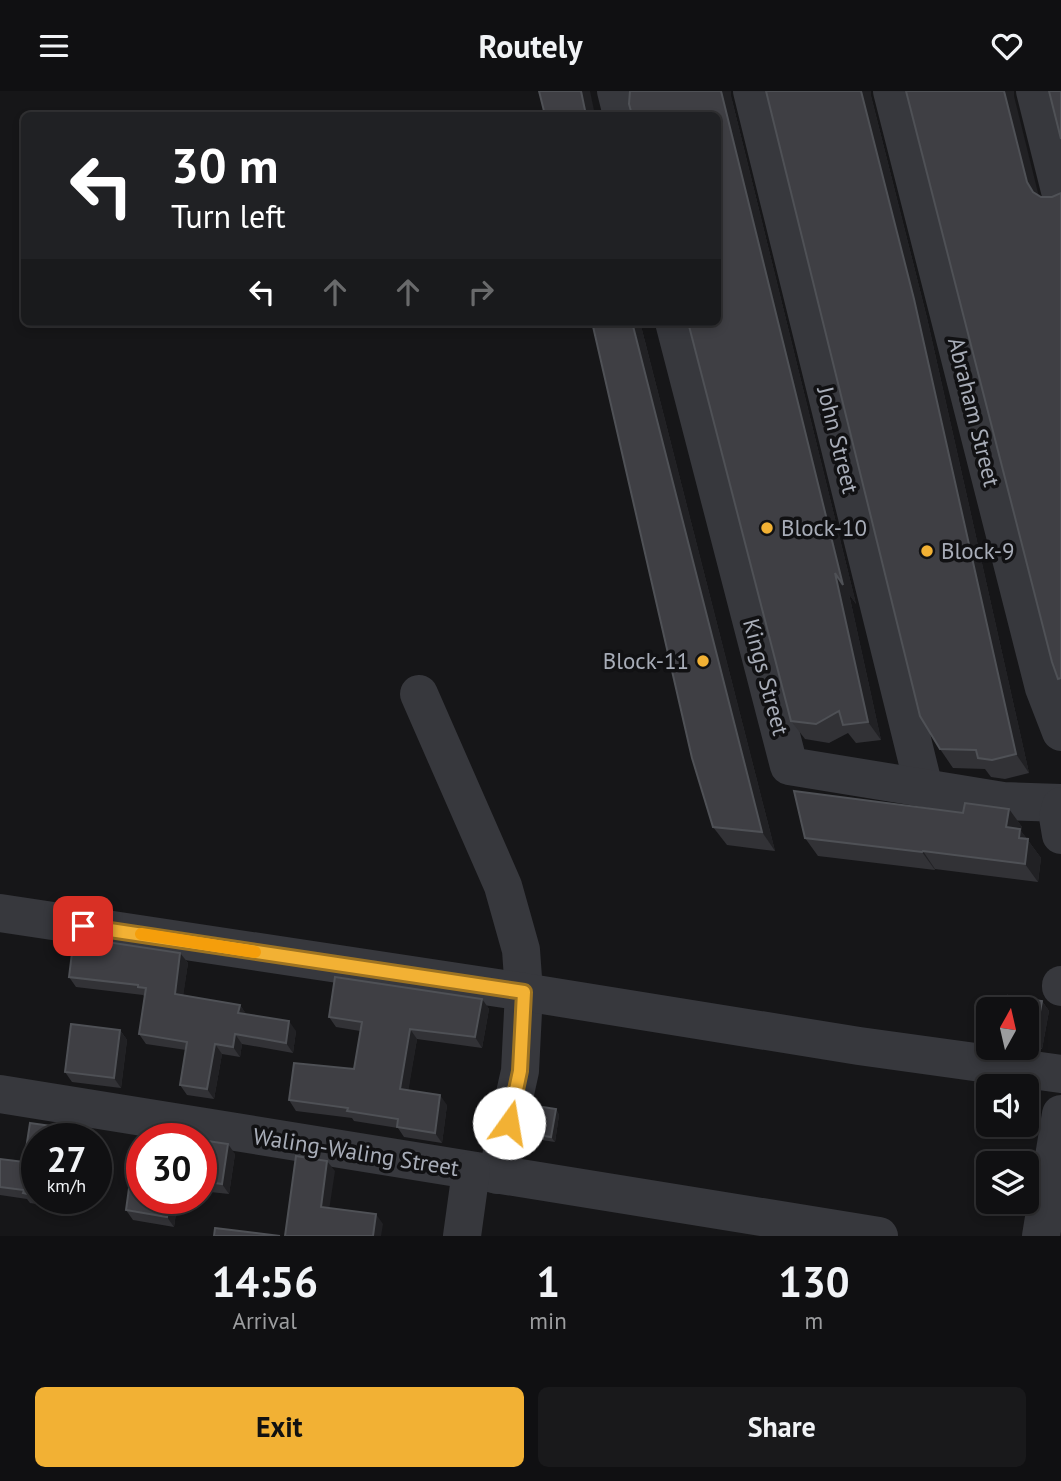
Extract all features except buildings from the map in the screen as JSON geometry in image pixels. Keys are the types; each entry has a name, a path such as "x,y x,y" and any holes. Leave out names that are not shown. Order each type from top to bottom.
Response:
{"street":[{"path":"616,91 621,112"},
{"name":"John Street","path":"752,91 924,788"},
{"name":"Abraham Street","path":"892,91 1044,688 1061,732"},
{"path":"1035,91 1061,195"},
{"name":"Kings Street","path":"675,326 789,766 1003,801 1061,805"},
{"path":"419,694 503,887 521,950 524,992 520,1071 462,1236"},
{"path":"1061,805 1058,817 1061,835"},
{"path":"0,913 524,992 859,1046 1061,1074"},
{"name":"Waling-Waling Street","path":"0,1094 879,1236"},
{"path":"1041,1236 1061,1114"}],"slow traffic":[{"path":"141,934 255,952"}],"place":[{"name":"Block-10","path":"767,528"},
{"name":"Block-9","path":"927,551"},
{"name":"Block-11","path":"703,661"}],"route":[{"path":"83,926 524,992 520,1071 509,1123"}]}
